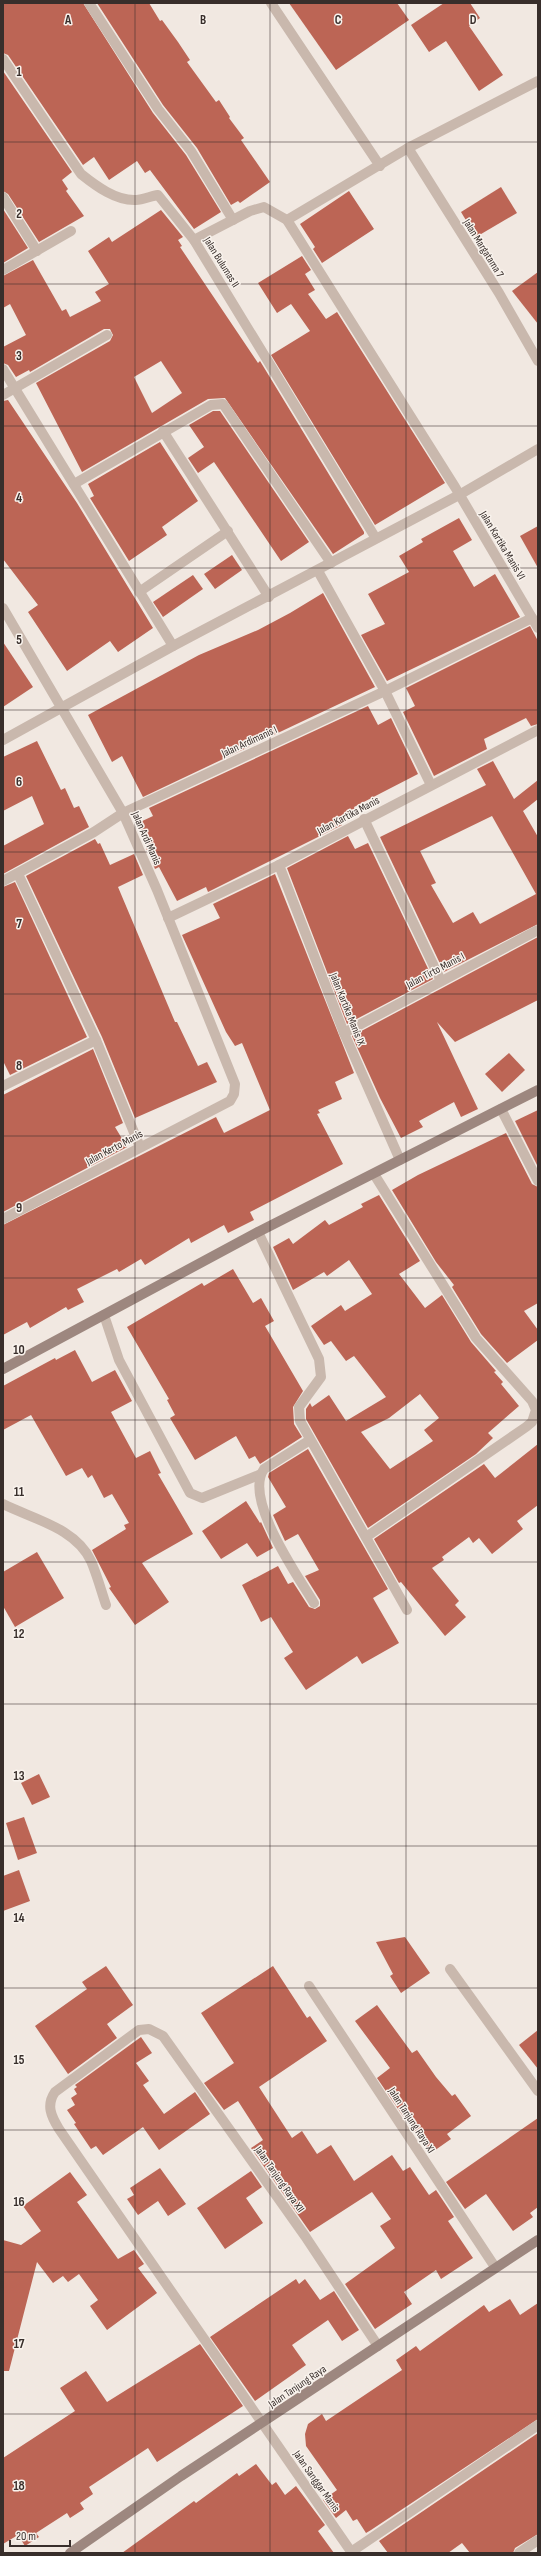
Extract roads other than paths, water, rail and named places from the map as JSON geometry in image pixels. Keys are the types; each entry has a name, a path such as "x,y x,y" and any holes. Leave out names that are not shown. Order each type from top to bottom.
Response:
{"main road":[{"path":"3,1369 258,1232 538,1090"},
{"name":"Jalan Tanjung Raya","path":"70,2553 181,2476 263,2424 495,2267 538,2240"}],"street":[{"path":"89,3 158,109 191,150 233,220"},
{"path":"270,3 380,166"},
{"name":"Jalan Bulumas II","path":"3,59 82,174 100,189 120,196 135,200 158,195 194,240 375,537"},
{"path":"194,240 233,220 264,207 287,220 408,148 537,84"},
{"name":"Jalan Margatama 7","path":"408,148 499,293 538,362"},
{"path":"3,197 37,251"},
{"name":"Jalan Kartika Manis VI","path":"287,220 459,495 538,628"},
{"path":"3,270 71,232"},
{"path":"3,395 16,389 107,335"},
{"path":"3,369 173,646"},
{"path":"74,484 163,431 211,405 223,404 331,563"},
{"path":"163,431 270,597"},
{"path":"3,740 173,646 318,571 375,537 459,495 538,449"},
{"path":"139,592 228,531"},
{"path":"318,571 385,691 431,785"},
{"name":"Jalan Ardi Manis","path":"3,608 123,813 168,918 233,1078 234,1094"},
{"name":"Jalan Ardimanis I","path":"3,881 94,832 123,813 385,691 532,618"},
{"name":"Jalan Kartika Manis","path":"168,918 279,864 538,730"},
{"path":"364,819 441,981"},
{"name":"Jalan Kartika Manis IX","path":"279,864 344,1033 400,1160"},
{"path":"18,874 96,1040 140,1147"},
{"name":"Jalan Tirto Manis I","path":"344,1033 538,930"},
{"path":"4,1082 96,1040"},
{"name":"Jalan Kerto Manis","path":"3,1219 230,1101 234,1094"},
{"path":"501,1109 538,1181"},
{"path":"366,1537 526,1427 532,1422 536,1410 532,1401 476,1338 374,1174"},
{"path":"258,1232 319,1359 321,1377 298,1411 300,1421 407,1610"},
{"path":"104,1315 119,1360 190,1493 202,1498 259,1475 273,1462 310,1440"},
{"path":"259,1475 258,1485 262,1505 275,1538 314,1603"},
{"path":"3,1504 54,1526 78,1545 90,1560 106,1605"},
{"path":"450,1970 538,2092"},
{"name":"Jalan Tanjung Raya XI","path":"309,1986 495,2267"},
{"name":"Jalan Sanggar Manis","path":"156,2031 149,2029 131,2035 55,2092 49,2103 49,2109 59,2129 352,2552"},
{"name":"Jalan Tanjung Raya XII","path":"156,2031 168,2042 283,2204 378,2346"},
{"path":"352,2552 538,2425"},
{"path":"520,2553 538,2540"}]}
